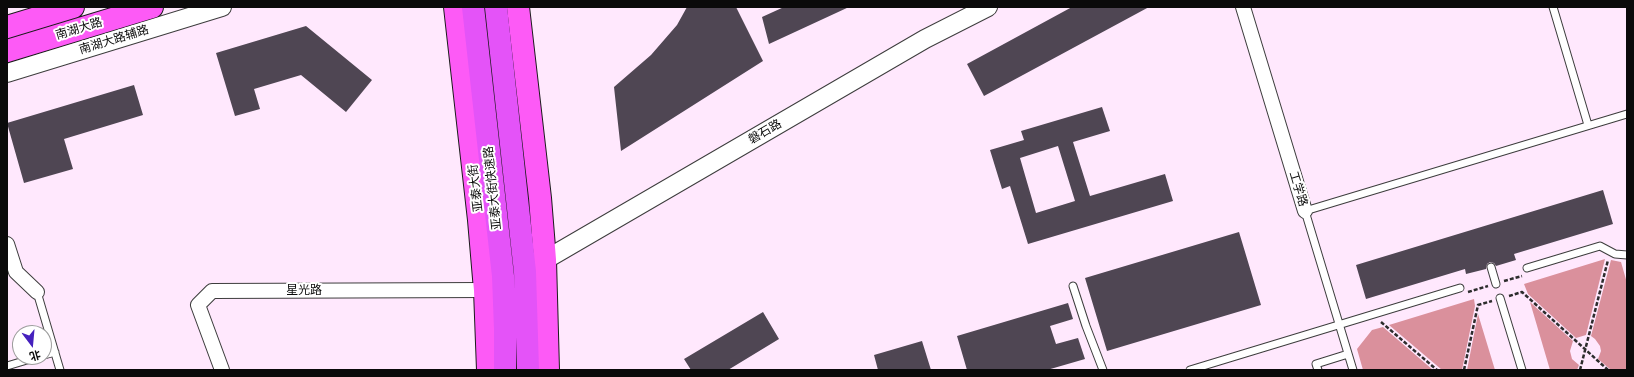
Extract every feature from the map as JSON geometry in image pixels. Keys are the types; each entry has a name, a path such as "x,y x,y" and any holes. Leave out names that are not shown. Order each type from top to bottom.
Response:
{"highway":[{"name":"亚泰大街快速路","path":"496,7 525,272 528,370"},
{"name":"亚泰大街快速路","path":"459,9 502,276 505,329 505,370"}],"main road":[{"name":"南湖大路","path":"7,27 73,7"},
{"name":"南湖大路","path":"7,51 152,7"},
{"path":"518,7 540,198 545,260 548,370"},
{"name":"亚泰大街","path":"459,9 485,290 488,370"}],"street":[{"name":"南湖大路辅路","path":"7,73 222,7"},
{"name":"磐石路","path":"545,260 925,39 988,7"},
{"name":"工学路","path":"1243,7 1305,211"},
{"path":"7,244 16,272 36,292"},
{"name":"星光路","path":"222,370 198,305 212,291 485,290"}],"lane":[{"path":"1553,7 1588,125"},
{"path":"1305,211 1627,114"},
{"name":"工学路","path":"1305,211 1353,370"},
{"path":"1527,268 1600,246 1615,254 1627,255"},
{"path":"1491,267 1496,284"},
{"path":"1073,286 1086,326 1103,370"},
{"path":"1190,370 1460,288"},
{"path":"36,292 60,370"},
{"path":"1500,298 1522,370"},
{"path":"1318,370 1316,364 1348,354"}],"path":[{"path":"1580,370 1610,251"},
{"path":"1469,292 1521,276"},
{"path":"1522,292 1608,370"},
{"path":"1464,370 1478,305"},
{"path":"1373,315 1437,370"}],"shaded area":[{"path":"1605,259 1586,335 1576,338 1528,294 1524,284"},
{"path":"1611,260 1621,262 1627,283 1627,370 1611,370 1598,359 1601,351 1600,346 1591,336"},
{"path":"1474,299 1475,306 1462,370 1442,370 1389,325"},
{"path":"1530,302 1573,341 1570,351 1572,359 1579,365 1577,370 1550,370"},
{"path":"1478,314 1495,370 1467,370"},
{"path":"1383,327 1433,370 1363,370 1357,349 1372,330"}],"building":[{"path":"687,7 736,7 763,61 621,151 614,87 651,55 677,25"},
{"path":"784,7 849,7 769,44 762,17"},
{"path":"1072,7 1149,7 984,96 967,64"},
{"path":"306,26 372,80 346,112 301,75 254,89 260,109 235,116 216,53"},
{"path":"134,85 143,115 64,139 73,169 24,183 7,123"},
{"path":"1102,107 1110,131 1073,142 1090,196 1165,174 1173,201 1028,244 1010,186 1002,189 990,150 1024,140 1021,131","holes":["1058,146 1075,201 1036,213 1020,158"]},
{"path":"1603,190 1613,224 1514,254 1516,260 1496,266 1494,263 1490,262 1487,264 1486,269 1466,274 1465,269 1366,299 1356,265"},
{"path":"1239,232 1261,305 1107,351 1085,278"},
{"path":"1068,303 1073,319 1050,326 1056,344 1078,338 1085,359 1047,370 967,370 957,336"},
{"path":"763,312 779,339 728,370 691,370 684,359"},
{"path":"922,341 931,370 878,370 874,355"}]}
